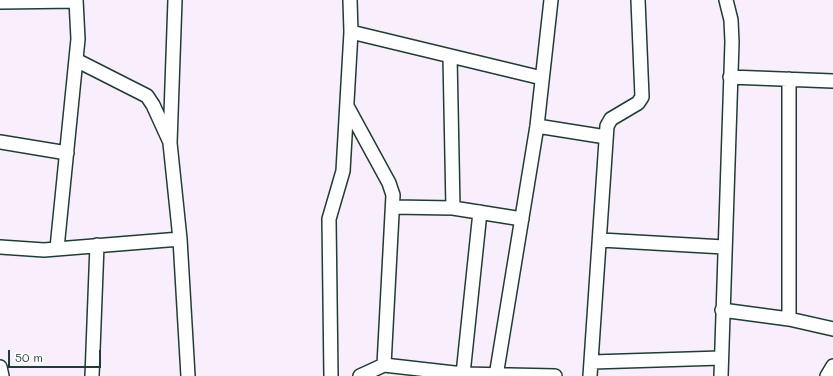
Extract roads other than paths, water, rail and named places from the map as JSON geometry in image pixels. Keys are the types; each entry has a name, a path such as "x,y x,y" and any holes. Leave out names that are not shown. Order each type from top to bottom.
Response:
{"street":[{"path":"175,0 170,143 180,239 188,376"},
{"path":"331,376 329,219 343,171 351,32 350,0"},
{"path":"496,375 537,126 551,0"},
{"path":"590,376 601,240 607,126 611,119 638,103 642,97 638,0"},
{"path":"720,376 731,20 726,0"},
{"path":"0,2 76,1 78,21 76,60 57,248"},
{"path":"351,32 542,78"},
{"path":"450,56 453,208"},
{"path":"76,60 147,96 153,105 170,143"},
{"path":"730,76 833,81"},
{"path":"789,79 789,319"},
{"path":"347,106 389,183 393,195 384,365"},
{"path":"537,126 606,138"},
{"path":"0,142 67,153"},
{"path":"393,207 453,208 522,219"},
{"path":"462,374 480,212"},
{"path":"0,247 44,250 180,239"},
{"path":"601,240 724,247"},
{"path":"92,376 97,245"},
{"path":"722,310 789,319 833,329"},
{"path":"592,362 721,358"},
{"path":"360,376 384,365 441,374 556,376"},
{"path":"827,376 833,366"},
{"path":"0,367 2,376"}]}
